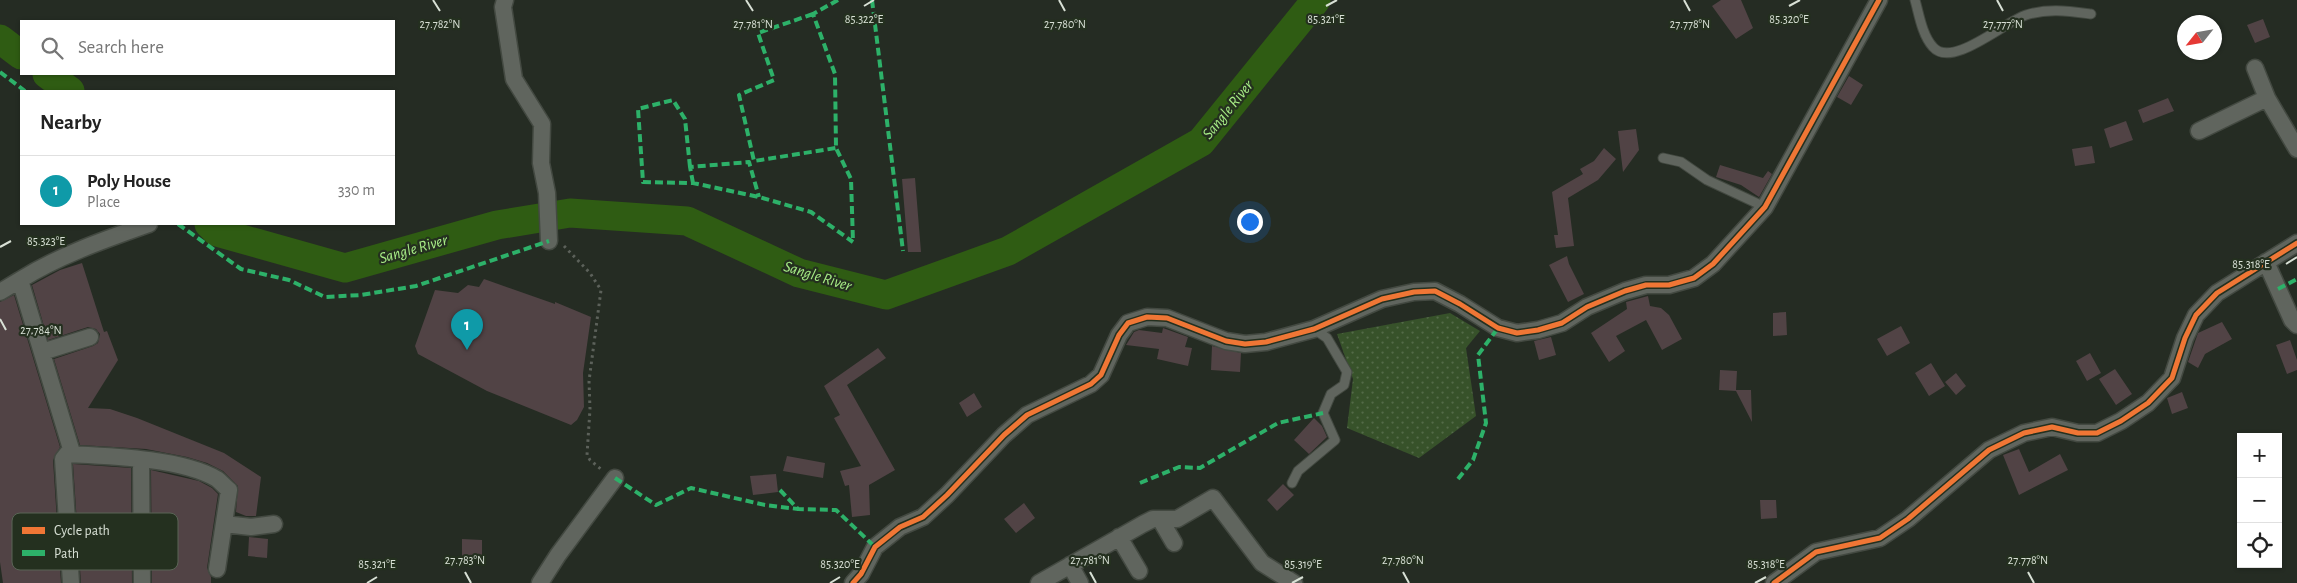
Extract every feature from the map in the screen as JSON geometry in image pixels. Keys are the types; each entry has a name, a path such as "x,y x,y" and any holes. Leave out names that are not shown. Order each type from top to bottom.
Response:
{"street":[{"path":"505,0 503,7 514,79 542,124 541,162 547,193 549,234"},
{"path":"855,582 875,547 900,526 923,517 948,496 1004,435 1027,414 1091,384 1101,375 1119,335 1128,323 1147,317 1167,318 1226,341 1245,344 1266,342 1314,329 1382,299 1414,292 1435,291 1498,328 1517,333 1538,330 1562,323 1587,307 1625,291 1646,285 1669,285 1694,278 1713,264 1765,207 1879,0"},
{"path":"2254,68 2267,98 2297,148"},
{"path":"2200,130 2267,98"},
{"path":"0,292 44,265 85,246 146,225"},
{"path":"1774,583 1816,552 1880,538 1908,519 1989,450 2024,433 2052,427 2097,434 2121,421 2148,403 2172,378 2185,338 2196,315 2217,293 2297,243"},
{"path":"2266,262 2292,320 2297,325"},
{"path":"20,280 71,449 63,460 67,513"},
{"path":"42,352 90,337"},
{"path":"68,454 134,458 189,467 218,480 229,490 217,569"},
{"path":"141,460 141,513"},
{"path":"540,583 558,555 615,478"},
{"path":"1039,583 1153,519 1177,519 1213,498 1262,563 1294,583"},
{"path":"1160,519 1174,543"},
{"path":"224,524 251,527 274,524"},
{"path":"1119,537 1139,571"},
{"path":"1070,565 1080,583"},
{"path":"71,570 72,583"},
{"path":"142,570 142,583"}],"lane":[{"path":"1915,0 1923,27 1933,47 1944,54 1962,50 2025,15 2059,9 2091,14"},
{"path":"1663,158 1681,162 1707,180 1765,207"},
{"path":"1292,483 1298,471 1335,440 1323,414 1331,394 1344,385 1347,372 1328,338 1314,329"}],"path":[{"path":"549,234 566,246 576,261 590,273 601,290 589,381 590,409 587,455 590,460 615,478"}],"green space":[{"path":"1450,313 1480,331 1466,348 1476,416 1419,458 1347,428 1353,379 1337,334"}],"building":[{"path":"1721,0 1741,0 1753,28 1736,39 1712,6"},
{"path":"2263,19 2270,37 2255,43 2247,25"},
{"path":"1849,76 1863,85 1851,105 1837,97"},
{"path":"2168,98 2174,111 2143,123 2138,110"},
{"path":"2126,121 2133,140 2110,148 2104,129"},
{"path":"1636,129 1639,150 1623,172 1618,131"},
{"path":"2092,146 2095,163 2075,166 2072,149"},
{"path":"1604,148 1616,159 1598,180 1568,198 1574,246 1556,248 1554,235 1558,235 1552,192 1583,174 1580,169 1594,161"},
{"path":"1720,165 1763,178 1768,171 1772,174 1759,197 1741,185 1716,177"},
{"path":"915,178 921,252 908,252 902,179"},
{"path":"1567,256 1584,294 1568,302 1549,265"},
{"path":"82,263 104,332 107,331 118,360 88,408 110,409 224,453 261,477 256,516 246,516 236,512 238,486 223,471 207,463 146,449 80,445 54,359 93,346 98,343 100,334 96,329 88,327 48,340 32,285 60,270"},
{"path":"484,279 555,304 555,302 591,317 583,373 584,407 577,420 571,425 487,391 418,354 415,346 435,290 458,293 468,285 479,287"},
{"path":"14,295 60,447 53,460 56,513 12,513 12,570 60,570 61,583 3,583 0,562 0,302"},
{"path":"1648,296 1650,306 1661,308 1669,315 1682,339 1662,350 1646,320 1616,336 1625,351 1609,362 1591,333 1627,309 1626,302"},
{"path":"1786,312 1787,335 1773,336 1773,313"},
{"path":"2222,322 2232,339 2205,354 2198,368 2188,362 2198,333"},
{"path":"1901,326 1910,343 1887,356 1877,339"},
{"path":"1163,328 1188,337 1185,347 1192,348 1188,366 1157,359 1159,349 1126,345 1134,332 1139,330 1162,333"},
{"path":"1551,337 1556,355 1539,360 1534,341"},
{"path":"2290,340 2297,360 2297,370 2287,374 2276,345"},
{"path":"1212,346 1241,353 1240,372 1211,370"},
{"path":"878,348 886,358 847,385 895,470 869,485 870,515 852,517 849,485 845,486 840,471 861,466 834,418 840,415 824,386"},
{"path":"2090,353 2101,373 2087,381 2076,361"},
{"path":"1931,363 1945,386 1929,396 1915,373"},
{"path":"2115,369 2132,394 2116,405 2099,379"},
{"path":"1720,370 1737,371 1736,390 1751,390 1752,422 1736,391 1719,390"},
{"path":"1956,373 1966,386 1956,395 1945,382"},
{"path":"2182,392 2188,408 2172,414 2167,398"},
{"path":"974,393 982,407 967,417 959,403"},
{"path":"1314,418 1322,426 1327,437 1309,454 1294,440"},
{"path":"2019,449 2029,472 2060,454 2068,470 2019,495 2003,455"},
{"path":"787,456 825,463 823,478 783,471"},
{"path":"73,464 131,468 131,513 76,513"},
{"path":"151,470 199,481 212,488 218,494 207,568 211,577 211,583 152,583 152,570 178,570 178,513 151,513"},
{"path":"776,474 778,492 753,495 750,476"},
{"path":"1283,484 1294,495 1277,511 1267,500"},
{"path":"1760,500 1776,500 1777,518 1761,519"},
{"path":"1024,503 1035,518 1016,533 1004,519"},
{"path":"249,537 268,539 267,558 248,556"},
{"path":"462,539 482,540 482,557 462,557"},
{"path":"80,570 132,570 132,583 81,583"}],"waterway":[{"name":"Sangle River","path":"210,225 217,232 345,268 497,225 570,213 687,221 799,273 886,295 1008,251 1201,142 1316,0"},
{"name":"Sangle River","path":"0,39 20,54"},
{"name":"Sangle River","path":"48,75 69,90"}],"marked path":[{"path":"838,0 813,14 835,74 836,148 851,179 853,242"},
{"path":"872,0 903,251"},
{"path":"813,14 758,33 774,80 739,95 754,161 836,148"},
{"path":"0,72 24,90"},
{"path":"690,167 685,119 673,100 638,109 643,182 693,183 759,197 811,212 853,242"},
{"path":"693,183 690,167 749,162 759,197"},
{"path":"179,225 241,269 289,280 325,297 361,295 416,286 549,241"},
{"path":"2278,289 2297,279"},
{"path":"1458,479 1473,460 1486,423 1478,355 1498,328"},
{"path":"1140,483 1179,467 1200,468 1278,423 1323,413"},
{"path":"615,478 656,505 691,488 765,505 798,509"},
{"path":"780,490 798,509 836,510 875,547"}],"cycle path":[{"path":"853,583 861,574 875,547 900,527 923,517 947,495 1004,435 1027,415 1091,384 1101,375 1119,335 1128,323 1147,317 1167,318 1226,341 1245,344 1266,342 1314,329 1382,299 1414,292 1435,291 1498,328 1517,333 1538,330 1562,323 1587,307 1625,291 1646,285 1669,285 1694,278 1713,264 1765,207 1879,0"},
{"path":"1774,583 1816,552 1880,538 1908,519 1989,450 2024,433 2052,427 2078,433 2097,433 2121,421 2148,403 2172,378 2185,338 2196,315 2217,293 2297,243"}],"place":[{"name":"Poly House","path":"467,350"}]}
